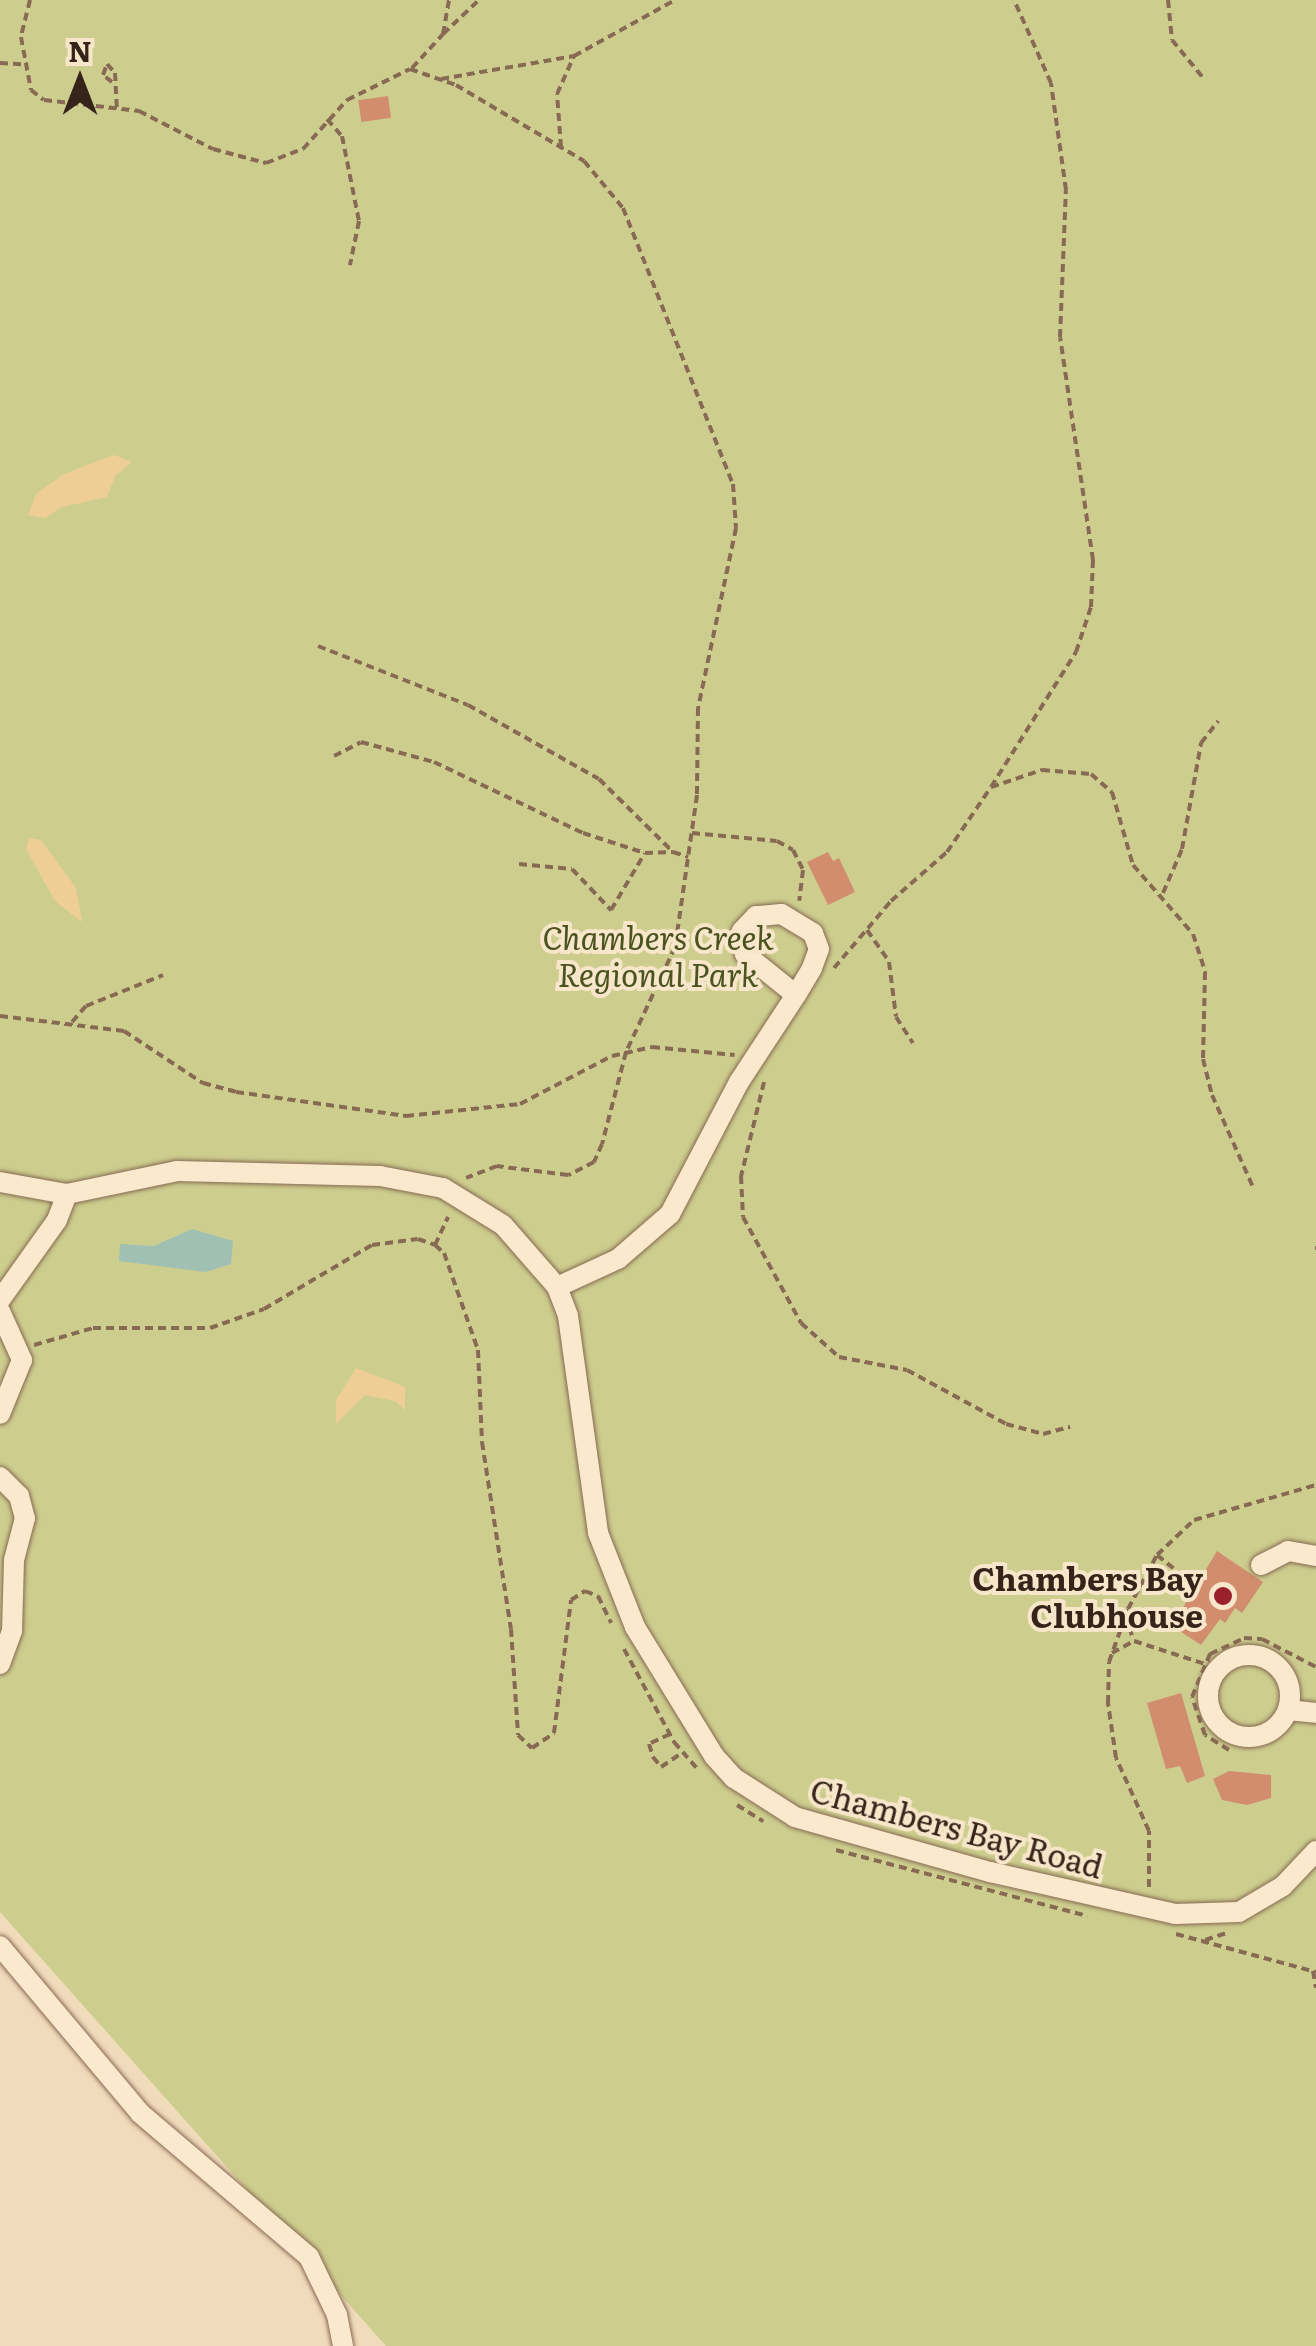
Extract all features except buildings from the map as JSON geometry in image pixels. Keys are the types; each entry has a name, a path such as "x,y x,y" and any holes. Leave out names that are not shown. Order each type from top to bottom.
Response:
{"street":[{"path":"558,1287 618,1259 662,1223 753,1062 796,995 819,948 812,933 791,919 756,916 741,938 751,962 796,995"},
{"name":"Chambers Bay Road","path":"67,1194 176,1171 413,1180 484,1210 558,1287 577,1350 588,1486 603,1548 666,1684 691,1728 734,1778 795,1817 836,1831 1175,1914 1239,1912 1283,1886 1316,1851"},
{"path":"0,1182 67,1194 57,1220 0,1300"},
{"path":"0,1311 22,1360 0,1414"},
{"path":"0,1477 23,1506 25,1530 8,1550 12,1631 0,1664"},
{"path":"1261,1565 1288,1551 1316,1556"},
{"path":"1232,1658 1272,1661 1288,1683 1288,1710 1271,1730 1232,1733 1208,1702 1212,1676 1232,1658"},
{"path":"1288,1710 1316,1713"},
{"path":"0,1946 140,2114 309,2257 337,2315 343,2346"}],"path":[{"path":"30,0 22,64 31,90 44,100 138,111 214,150 266,163 303,148 347,100 410,69 479,0"},
{"path":"443,34 449,0"},
{"path":"437,80 574,56 675,0"},
{"path":"828,975 866,929 948,852 1076,652 1091,607 1093,560 1060,336 1066,190 1051,83 1014,0"},
{"path":"1168,0 1172,40 1204,79"},
{"path":"561,147 556,94 574,56"},
{"path":"0,63 22,64"},
{"path":"410,69 584,161 623,208 733,484 736,528 698,708 692,834 675,947 626,1052 594,1162 555,1177 497,1166 466,1178"},
{"path":"112,82 117,108"},
{"path":"327,119 342,136 359,222 350,265"},
{"path":"318,646 468,705 599,780 673,852"},
{"path":"1163,893 1182,849 1201,744 1218,721"},
{"path":"334,756 361,742 434,762 527,810 645,853 673,852 688,857"},
{"path":"992,787 1042,770 1091,774 1112,792 1133,865 1163,893 1194,934 1205,972 1203,1059 1212,1095 1254,1187"},
{"path":"692,834 777,842 793,850 804,890 791,919"},
{"path":"519,864 572,869 610,910 645,853"},
{"path":"866,929 889,962 896,1017 912,1043"},
{"path":"72,1022 86,1006 164,974"},
{"path":"0,1016 124,1031 204,1083 236,1092 406,1116 520,1104 626,1052 690,1049 753,1062 767,1070 742,1176 742,1216 801,1323 840,1356 907,1370 1006,1424 1043,1434 1070,1427"},
{"path":"434,1246 448,1216"},
{"path":"1148,1897 1149,1831 1116,1758 1108,1704 1112,1652 1126,1615 1158,1556 1194,1520 1316,1485"},
{"path":"1158,1556 1179,1573"},
{"path":"1126,1615 1134,1640"},
{"path":"1229,1750 1206,1736 1197,1719 1192,1697 1204,1664 1226,1645 1262,1639 1316,1668"},
{"path":"1112,1652 1134,1640 1204,1664"},
{"path":"670,1734 649,1744 653,1758 661,1768 683,1752"},
{"path":"1313,1971 1316,1988"}],"green space":[{"name":"Chambers Creek Regional Park","path":"0,0 1316,0 1316,2346 386,2346 0,1912"}],"sand":[{"path":"114,455 132,462 115,476 107,497 62,507 45,518 28,515 36,494 64,474"},
{"path":"29,838 41,840 76,888 82,922 55,901 26,849"},
{"path":"356,1368 405,1387 405,1410 395,1401 365,1395 336,1424 336,1400"}],"shaded area":[{"path":"192,1229 233,1241 231,1264 206,1272 119,1261 120,1244 154,1246"}],"place":[{"name":"Chambers Bay Clubhouse","path":"1223,1596"}]}
